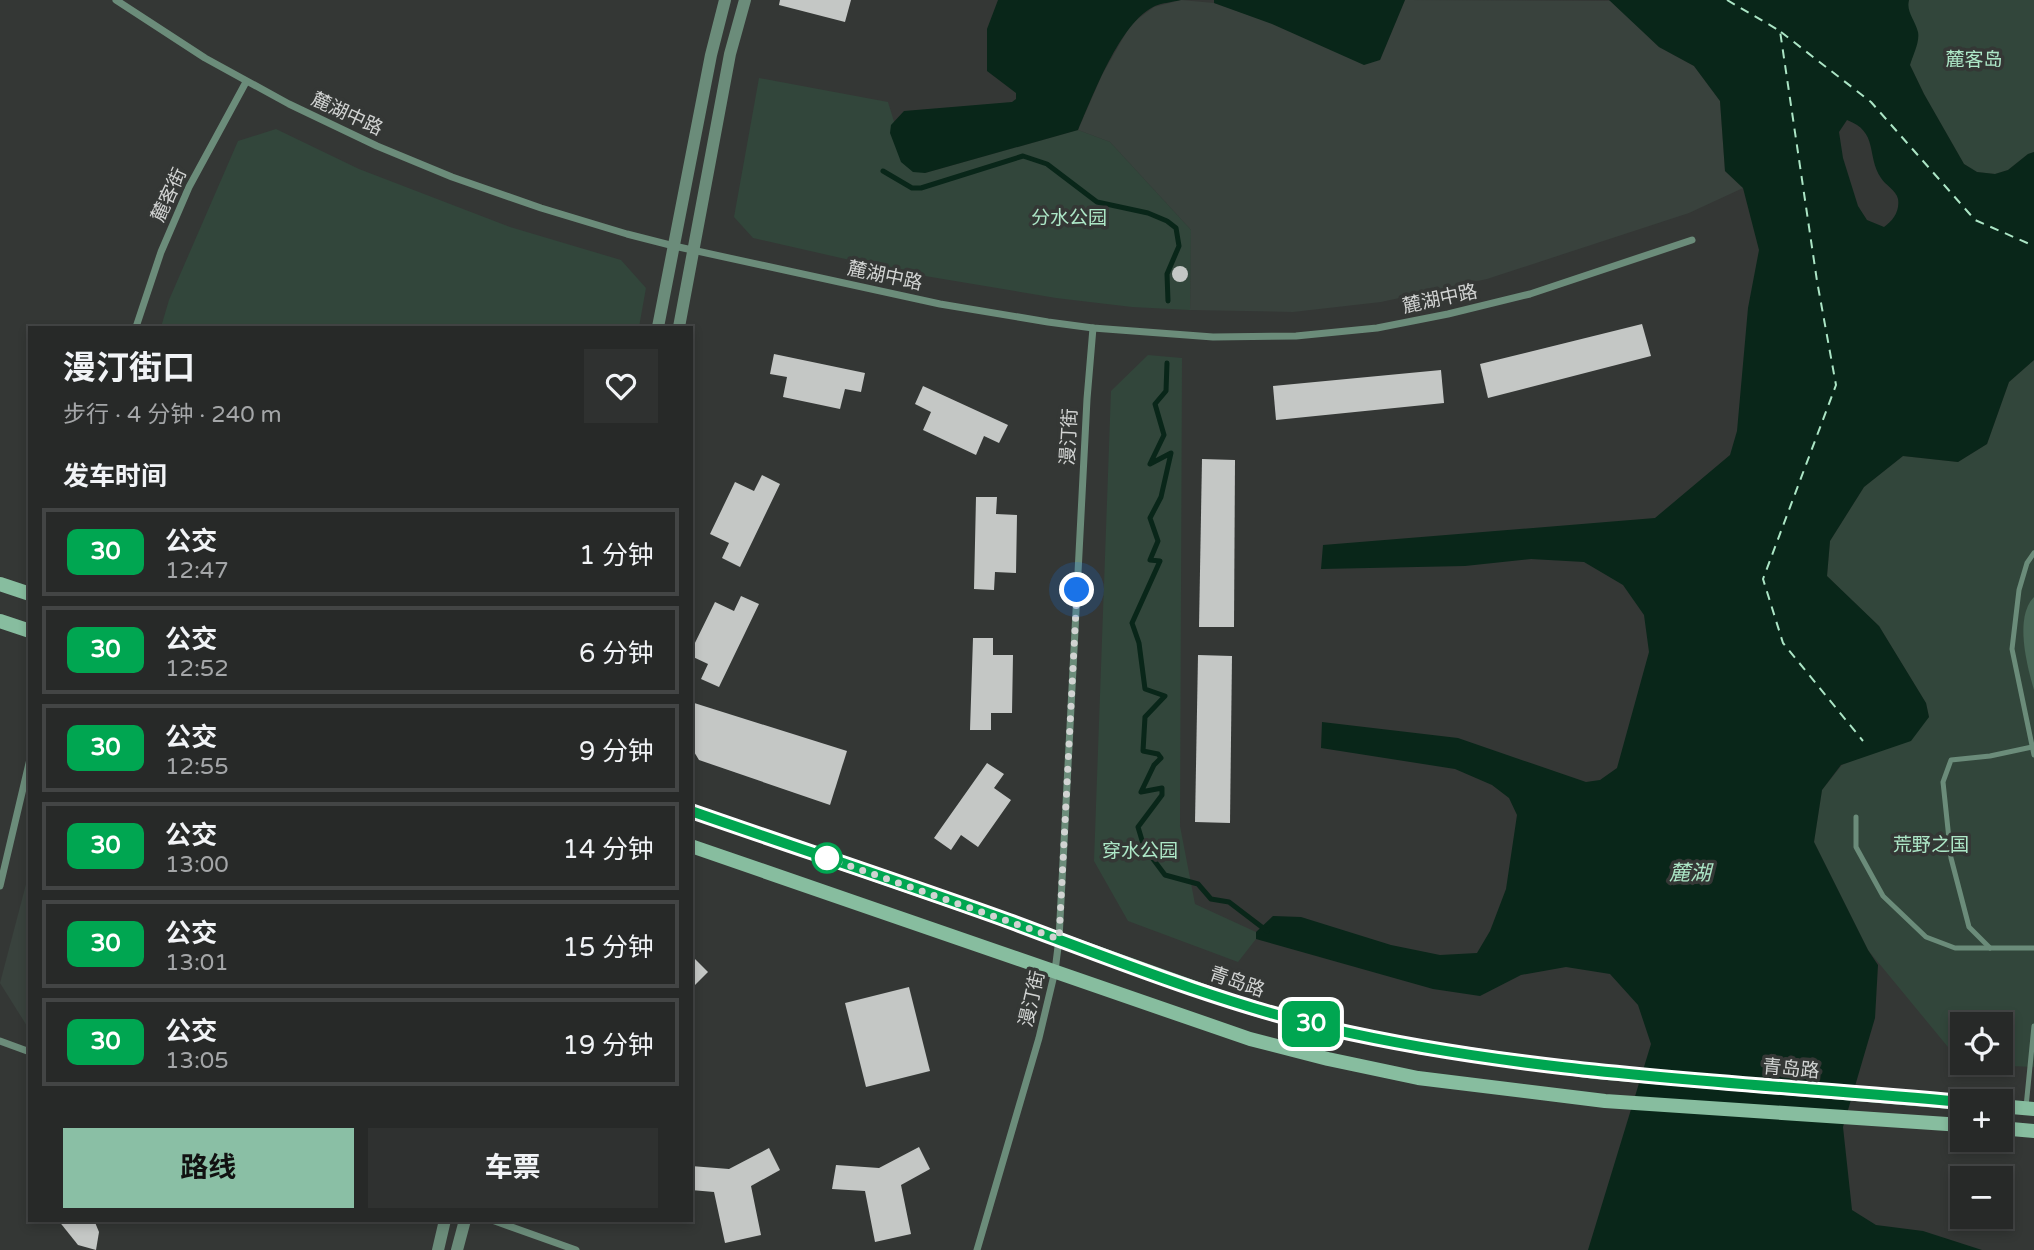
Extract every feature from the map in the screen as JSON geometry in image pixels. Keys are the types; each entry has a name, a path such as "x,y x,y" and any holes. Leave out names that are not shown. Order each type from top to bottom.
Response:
{"main road":[{"path":"0,584 28,593"},
{"path":"0,621 28,630"},
{"name":"青岛路","path":"693,812 1254,1009 1315,1025 1419,1047 1595,1072 1950,1101"},
{"path":"693,847 1250,1039 1328,1059 1418,1078 1605,1101 1950,1124"},
{"path":"2013,1129 2034,1131"}],"street":[{"name":"麓湖中路","path":"116,0 205,58 289,104 377,146 452,177 553,212 674,246 940,304 1093,328 1213,337 1296,336 1377,328 1530,295 1692,240"},
{"path":"658,326 711,55 725,0"},
{"path":"679,326 730,54 745,0"},
{"name":"麓客街","path":"136,326 161,253 188,187 246,82"},
{"name":"漫汀街","path":"977,1250 1039,1038 1055,971 1059,939 1087,398 1093,328"},
{"path":"0,886 28,767"},
{"path":"0,1041 28,1051"},
{"path":"438,1250 445,1222"},
{"path":"457,1250 464,1222"},
{"path":"498,1222 576,1250"}],"lane":[{"path":"2034,553 2019,590 2012,649 2034,755"},
{"path":"1990,948 1969,927 1961,900 1951,858 1943,782 1951,760 2032,747"},
{"path":"1856,817 1856,847 1883,896 1926,937 1955,948 2034,948"},
{"path":"2030,1109 2034,1026"}],"shaded area":[{"path":"1181,0 1214,3 1380,60 1405,0 1611,1 1659,47 1694,66 1720,101 1725,171 1743,188 1689,213 1487,279 1381,302 1293,312 1190,310 1191,230 1110,142 1078,130 1102,75 1131,24 1154,7"},
{"path":"2034,597 2034,690 2023,629 2028,606"},
{"path":"28,877 28,1026 0,983"}],"green space":[{"name":"麓客岛","path":"1909,0 2034,0 2034,152 2008,170 1995,174 1977,172 1964,164 1910,65 1917,42 1907,6"},
{"name":"分水公园","path":"759,78 888,102 904,154 925,173 1078,130 1110,142 1191,230 1190,310 1132,307 1056,298 907,273 753,238 734,217"},
{"path":"276,129 359,169 510,227 621,260 646,288 639,326 161,326 169,300 238,141"},
{"name":"穿水公园","path":"1148,355 1182,358 1180,826 1195,904 1256,932 1256,939 1238,962 1128,921 1094,861 1111,391"},
{"name":"荒野之国","path":"2034,360 2034,1067 2013,1066 2013,1012 1950,1012 1950,1049 1868,950 1814,842 1822,790 1842,765 1867,755 1929,717 1926,703 1879,626 1827,576 1830,541 1864,487 1903,456 1958,462 1987,444 2009,382"}],"water":[{"path":"998,0 1181,0 1155,6 1130,27 1109,61 1078,130 925,173 913,172 901,162 890,133 891,125 904,111 1012,102 1016,99 1016,93 987,71 987,29"},
{"path":"1214,0 1405,0 1380,60 1364,65 1272,24 1214,3"},
{"name":"麓湖","path":"1609,0 1909,0 1918,36 1910,65 1964,164 1977,172 1995,174 2008,170 2034,152 2034,360 2009,382 1987,444 1958,462 1903,456 1864,487 1830,541 1827,576 1879,626 1926,703 1929,717 1911,741 1841,765 1822,790 1814,842 1878,965 1875,1018 1843,1127 1852,1210 1876,1225 1923,1231 1982,1250 1588,1250 1651,1044 1638,1005 1610,974 1566,967 1521,975 1480,996 1433,989 1256,939 1256,932 1273,916 1301,917 1391,945 1440,955 1477,953 1490,931 1506,889 1517,815 1509,798 1492,785 1455,769 1321,748 1322,722 1458,738 1586,782 1600,780 1617,768 1649,652 1644,615 1623,585 1584,562 1531,559 1465,566 1321,569 1323,545 1655,518 1730,455 1737,431 1748,308 1759,250 1743,188 1725,171 1720,101 1694,66 1659,47","holes":["1847,120 1857,125 1868,138 1881,178 1898,199 1895,215 1884,227 1867,220 1858,206 1843,158 1839,132"]}],"building":[{"path":"780,0 851,0 845,22 779,5"},
{"path":"1180,266 1186,268 1186,280 1180,282 1174,280 1172,274 1174,268"},
{"path":"1642,324 1651,356 1488,398 1480,364"},
{"path":"774,354 865,373 861,392 845,389 840,409 783,397 787,377 770,374"},
{"path":"1441,370 1444,403 1276,420 1273,386"},
{"path":"923,386 1008,425 999,443 984,436 976,455 923,430 931,412 915,404"},
{"path":"1202,459 1235,460 1234,627 1199,627"},
{"path":"762,475 780,484 740,567 722,558 729,543 710,534 735,482 754,491"},
{"path":"976,497 997,497 996,514 1017,515 1016,573 995,572 994,590 974,589"},
{"path":"741,596 759,604 719,687 701,679 708,664 693,657 693,647 715,602 734,611"},
{"path":"973,638 993,638 993,655 1013,655 1012,713 991,713 991,730 970,730"},
{"path":"1198,655 1232,656 1230,823 1195,822"},
{"path":"693,703 847,751 830,805 699,760 693,750"},
{"path":"987,763 1004,774 994,788 1011,800 978,847 961,835 951,850 934,838"},
{"path":"693,957 708,972 693,987"},
{"path":"909,987 930,1071 866,1087 845,1003"},
{"path":"919,1147 930,1169 901,1185 911,1234 875,1242 865,1191 832,1189 836,1165 879,1168"},
{"path":"769,1148 780,1170 751,1186 761,1235 725,1243 714,1192 693,1190 693,1166 729,1169"},
{"path":"60,1222 95,1222 99,1232 96,1250 78,1245"}],"waterway":[{"path":"883,171 912,188 921,188 1023,156 1047,164 1097,202 1148,213 1176,228 1179,246 1167,274 1168,301"},
{"path":"1167,363 1166,391 1155,404 1164,435 1150,464 1171,453 1161,497 1150,518 1158,541 1150,560 1160,561 1132,623 1139,643 1145,689 1165,696 1145,717 1143,751 1158,754 1161,758 1154,765 1141,792 1162,788 1162,795 1138,827 1144,847 1165,875 1198,884 1211,899 1229,902 1267,931"}],"ferry route":[{"path":"1727,0 1780,31 1817,281 1836,385 1763,579 1783,643 1863,741"},
{"path":"1781,32 1871,102 1975,220 2034,246"}],"bus line":[{"name":"30","path":"693,812 1254,1009 1327,1028 1419,1047 1595,1072 1950,1101"}],"route":[{"path":"827,858 1059,939 1077,590"}]}
